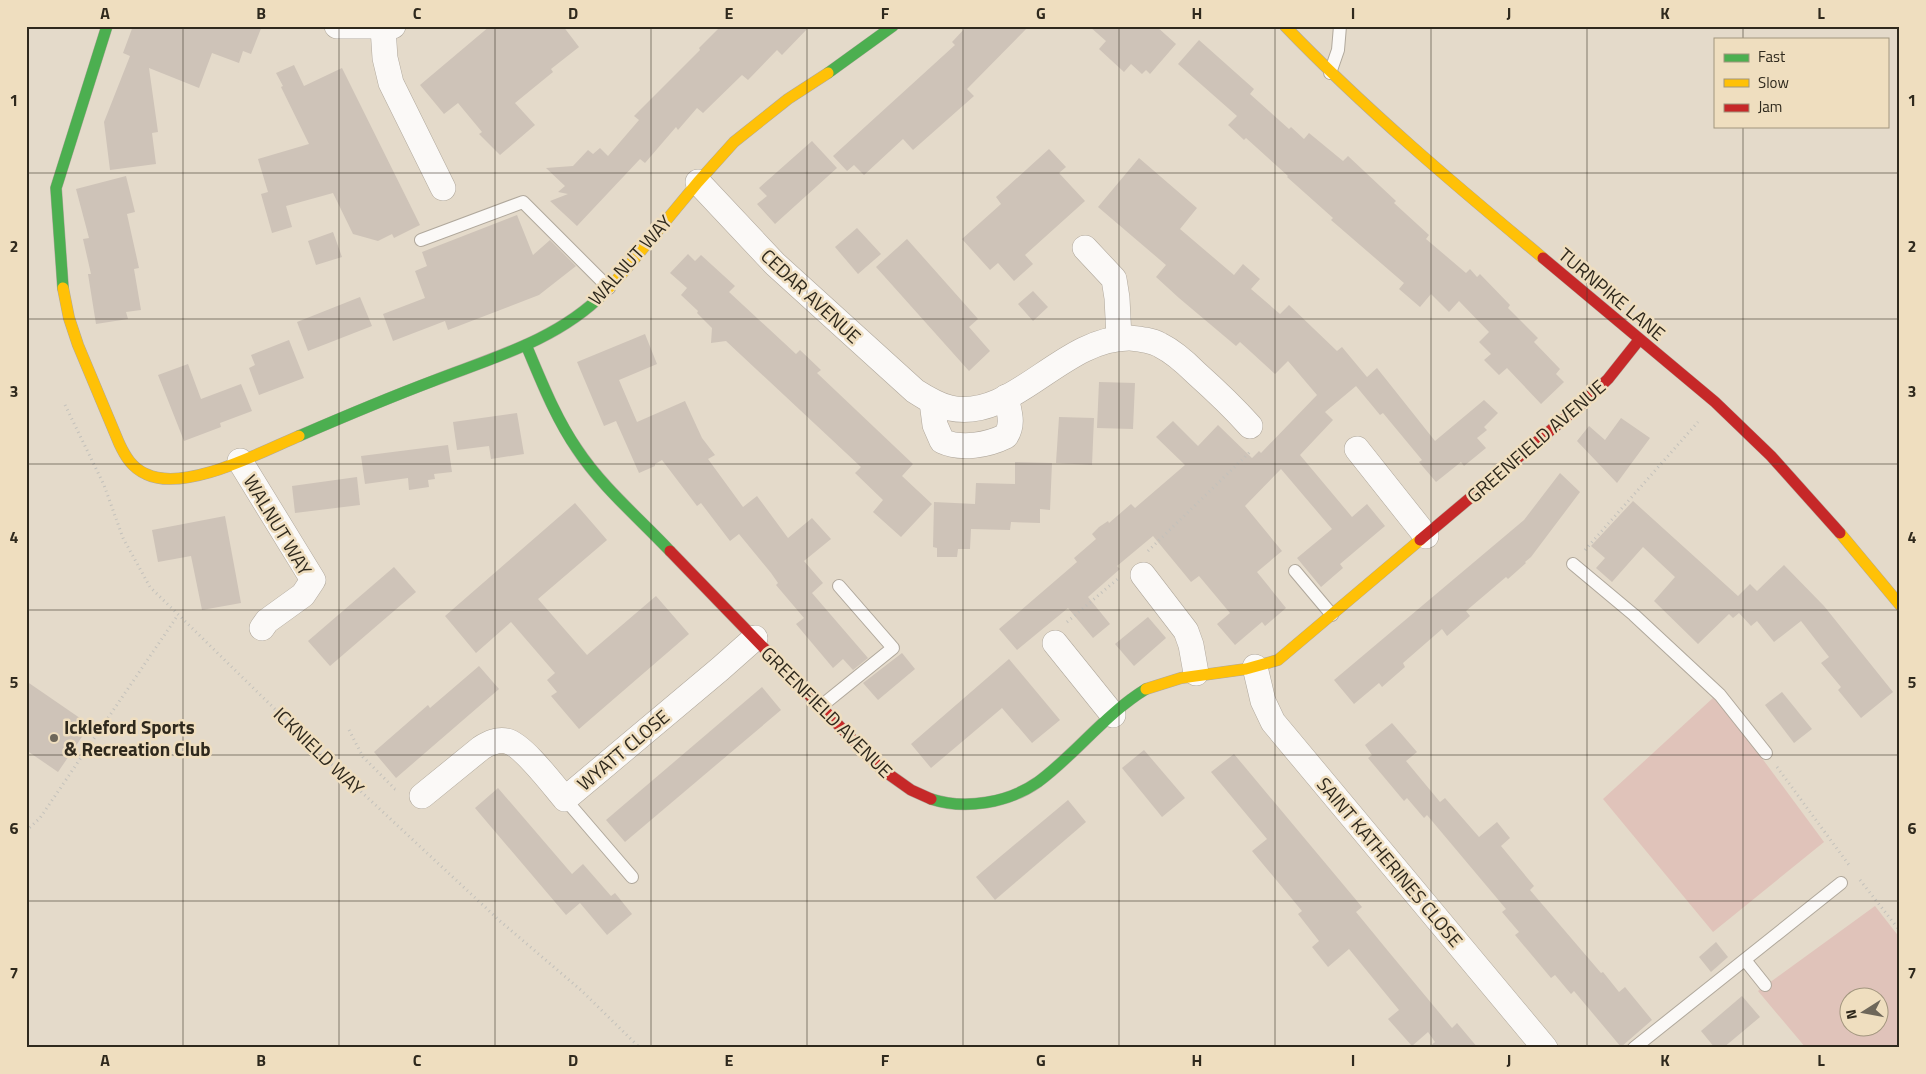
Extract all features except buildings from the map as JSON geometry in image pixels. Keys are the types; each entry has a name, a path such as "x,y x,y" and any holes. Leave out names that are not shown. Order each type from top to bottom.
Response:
{"street":[{"name":"WALNUT WAY","path":"107,26 56,188 61,279 69,318 86,368 126,457 147,475 174,480 203,474 240,461 383,400 526,345 552,333 593,304 609,288 734,142 788,99 860,51 893,26"},
{"path":"337,26 388,27 385,58 391,83 443,188"},
{"name":"TURNPIKE LANE","path":"1284,26 1330,73 1462,190 1715,402 1777,463 1845,539 1900,605"},
{"name":"CEDAR AVENUE","path":"698,182 775,264 915,392 932,402 950,408 975,408 990,405 1006,398 1084,348 1119,338 1141,339 1159,344 1175,353 1228,401 1250,426"},
{"path":"1085,248 1114,278 1118,298 1119,338"},
{"name":"GREENFIELD AVENUE","path":"526,345 558,417 589,466 880,768 898,783 920,796 940,802 962,804 1004,798 1035,785 1113,715 1147,688 1196,673 1255,667 1278,660 1583,404 1608,379 1639,340"},
{"path":"932,402 935,425 942,441 970,446 994,441 1006,436 1010,429 1011,419 1006,398"},
{"path":"1357,449 1426,536"},
{"name":"WALNUT WAY","path":"240,461 313,580 303,595 267,621 262,628"},
{"path":"1139,570 1186,631 1191,645 1196,673"},
{"name":"WYATT CLOSE","path":"422,796 481,748 501,740 520,748 565,799 699,687 754,638"},
{"path":"1055,643 1113,715"},
{"name":"SAINT KATHERINES CLOSE","path":"1255,667 1263,701 1273,722 1545,1048"}],"lane":[{"path":"1330,73 1338,50 1340,26"},
{"path":"421,240 523,202 609,288"},
{"path":"1573,564 1634,616 1720,695 1766,753"},
{"path":"1295,571 1332,615"},
{"path":"820,707 892,648 839,586"},
{"path":"565,799 632,877"},
{"path":"1634,1048 1841,884"},
{"path":"1745,960 1764,986"}],"path":[{"path":"1573,564 1715,402"},
{"name":"ICKNIELD WAY","path":"65,405 104,485 123,538 150,587 325,758 500,921 582,991 640,1048"},
{"path":"1055,643 1050,637 1139,570 1253,449 1250,426"},
{"path":"26,830 40,818 178,615"},
{"path":"349,730 363,757 395,789 422,796"},
{"path":"1766,753 1853,870"},
{"path":"1859,878 1900,931"}],"shaded area":[{"path":"1714,697 1730,715 1824,842 1713,932 1603,799"},
{"path":"1875,906 1900,938 1900,1048 1806,1048 1758,991"}],"traffic: fast":[{"path":"63,288 56,188 107,26"},
{"path":"828,73 893,26"},
{"path":"299,436 399,394 523,346 566,323 604,293"},
{"path":"526,345 555,411 577,449 609,489 670,551"},
{"path":"931,799 958,804 972,804 1000,800 1026,789 1052,771 1117,710 1146,689"}],"traffic: slow":[{"path":"1285,26 1378,116 1443,174 1543,258"},
{"path":"604,293 734,142 788,99 828,73"},
{"path":"63,288 69,318 78,345 119,443 130,461 141,471 162,478 202,475 244,460 299,436"},
{"path":"1840,533 1900,605"},
{"path":"1146,689 1181,678 1246,669 1278,660 1420,540"}],"traffic: jam":[{"path":"1543,258 1715,402 1771,456 1840,533"},
{"path":"1420,540 1583,403 1608,379 1639,340"},
{"path":"670,551 880,768 911,790 931,799"}],"place":[{"name":"Ickleford Sports & Recreation Club","path":"54,738"}]}
